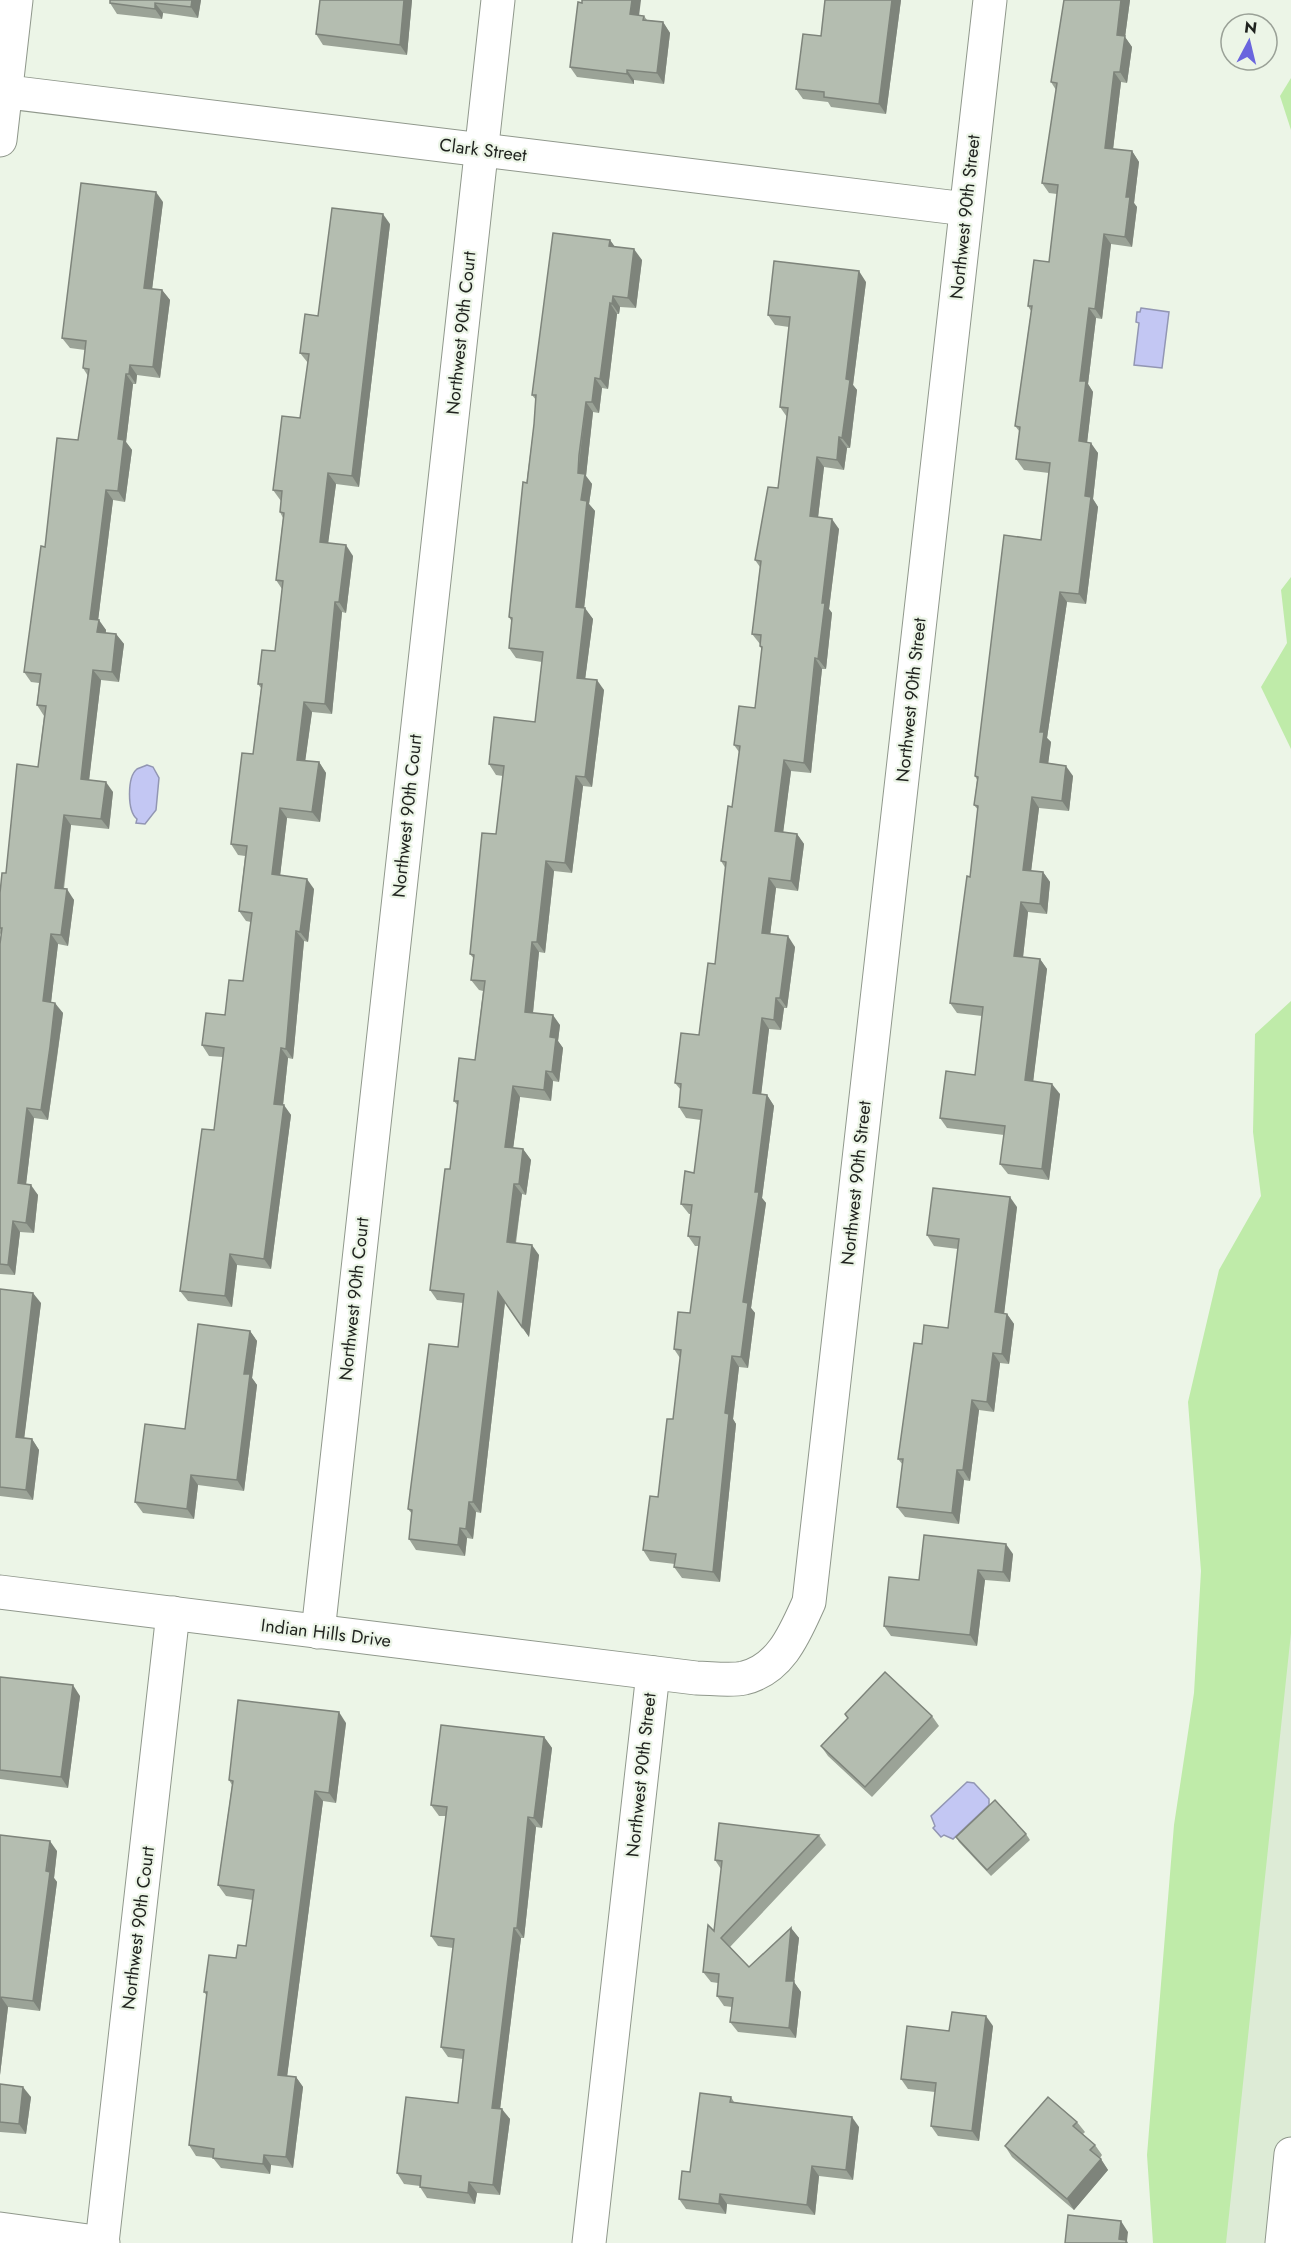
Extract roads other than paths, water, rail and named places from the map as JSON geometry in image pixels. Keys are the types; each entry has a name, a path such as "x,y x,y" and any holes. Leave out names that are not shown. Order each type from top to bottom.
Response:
{"street":[{"path":"0,140 3,91 16,0"},
{"name":"Northwest 90th Court","path":"318,1632 498,0"},
{"name":"Northwest 90th Street","path":"589,2243 653,1673 696,1678 743,1678 766,1667 788,1647 809,1602 990,0"},
{"name":"Clark Street","path":"3,91 966,210"},
{"name":"Indian Hills Drive","path":"0,1592 653,1673"},
{"name":"Northwest 90th Court","path":"102,2243 173,1613"},
{"path":"1282,2243 1291,2154"},
{"path":"0,2229 102,2243"}],"water":[{"path":"1141,308 1169,312 1162,368 1134,365 1139,323 1136,322 1137,312 1140,312"},
{"path":"147,765 153,767 159,778 156,810 145,824 136,823 137,819 130,802 131,779 137,769"},
{"path":"967,1782 974,1783 989,1799 989,1805 953,1839 944,1835 941,1837 933,1828 935,1826 931,1816"}]}
